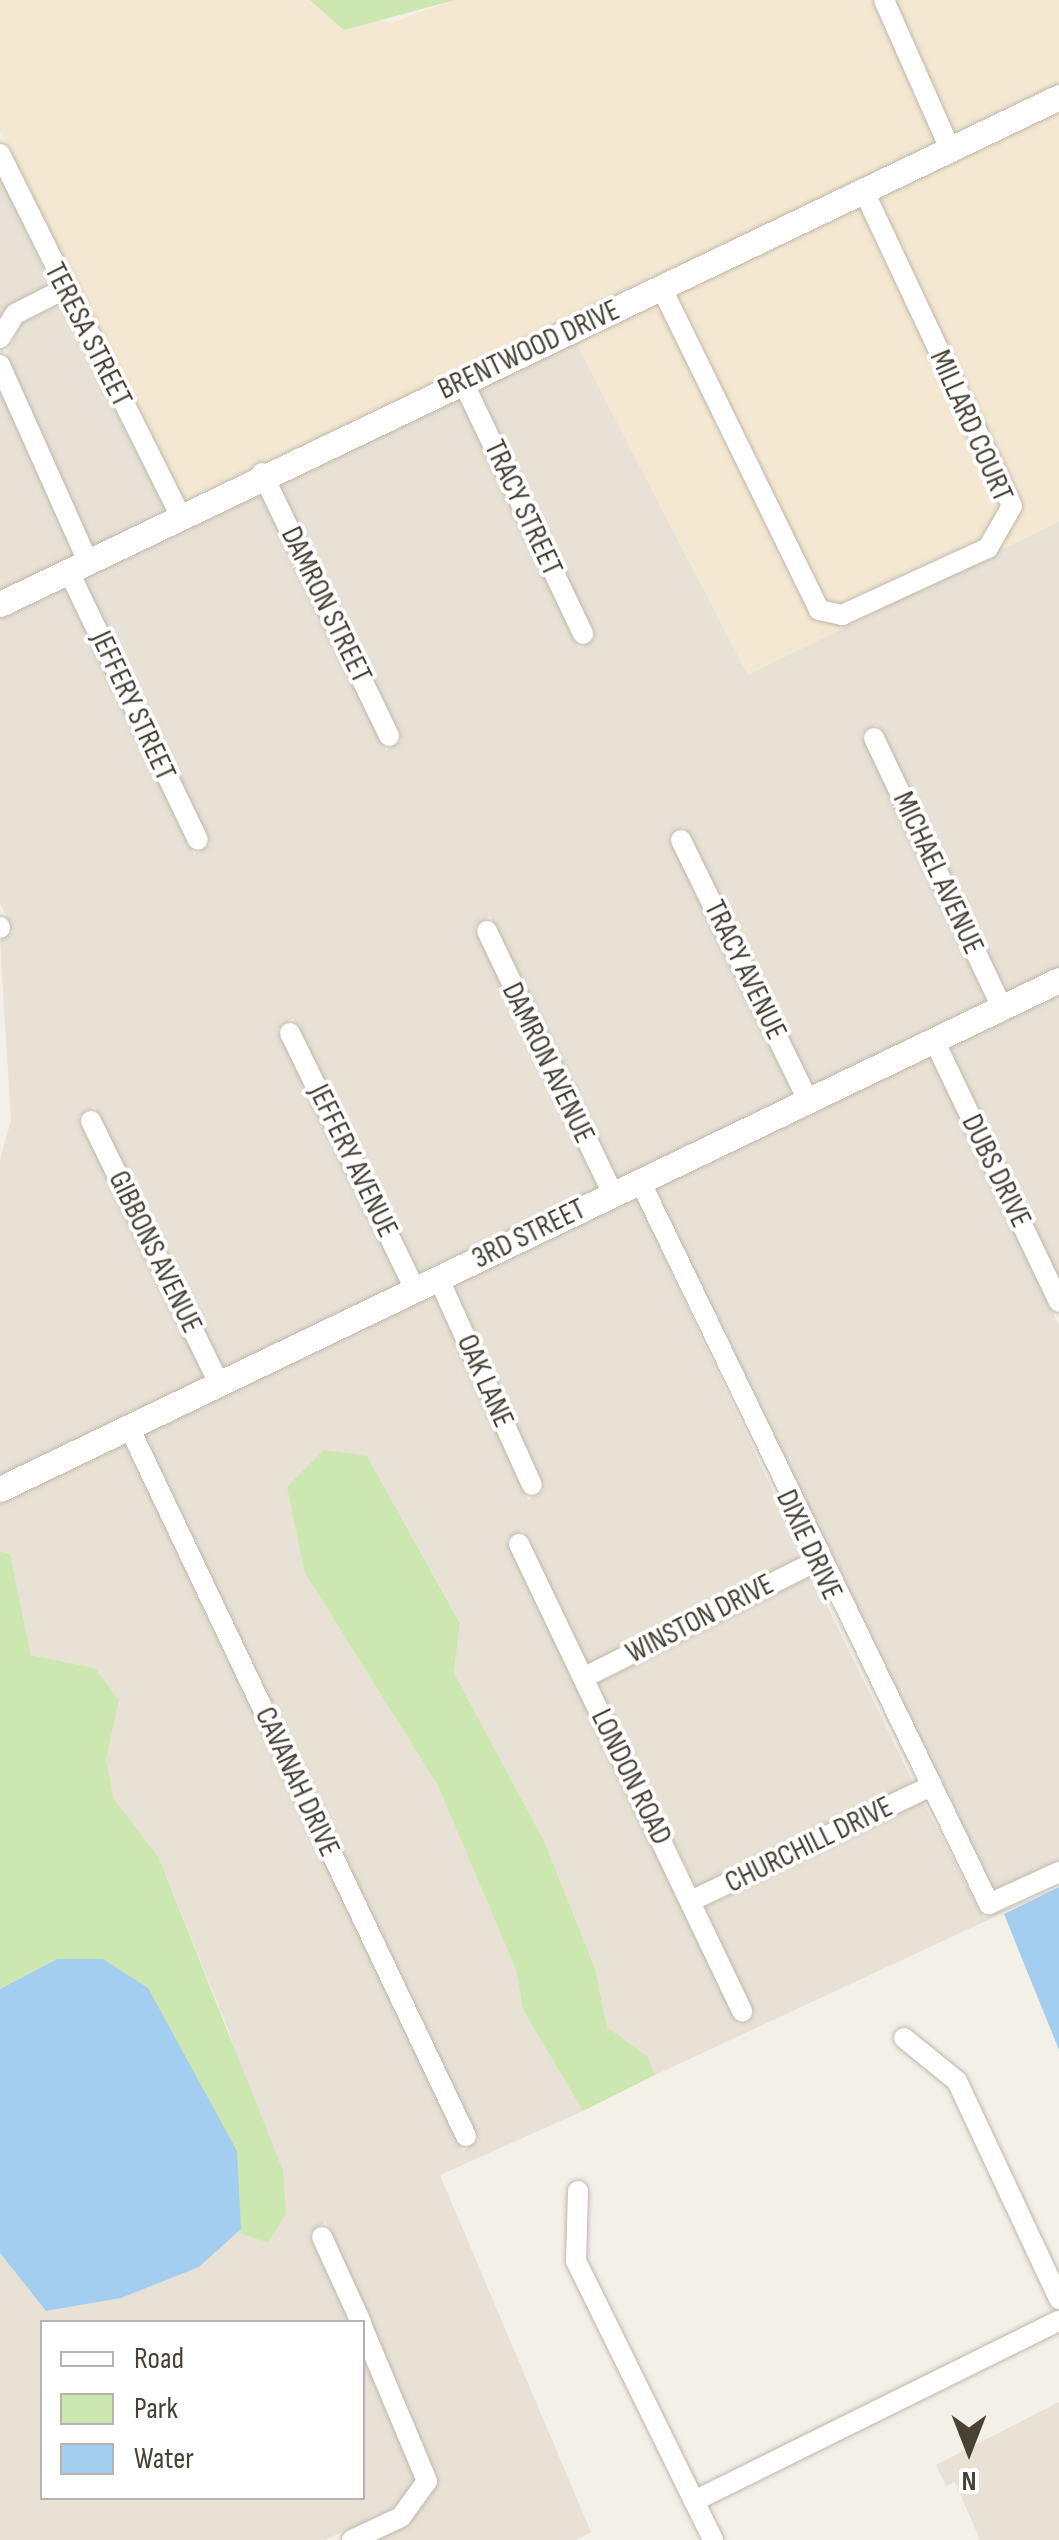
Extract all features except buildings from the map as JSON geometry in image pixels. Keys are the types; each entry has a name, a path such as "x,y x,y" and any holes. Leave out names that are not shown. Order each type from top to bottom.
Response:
{"street":[{"path":"884,0 950,150"},
{"name":"BRENTWOOD DRIVE","path":"0,604 262,473 463,382 1059,97"},
{"name":"TERESA STREET","path":"0,154 180,515"},
{"name":"MILLARD COURT","path":"662,288 819,610 842,615 988,548 1012,506 864,192"},
{"path":"0,338 15,314 64,289"},
{"name":"JEFFERY STREET","path":"0,365 79,567 198,840"},
{"name":"TRACY STREET","path":"463,382 582,634"},
{"name":"DAMRON STREET","path":"262,473 389,736"},
{"name":"MICHAEL AVENUE","path":"874,738 1002,1008"},
{"name":"TRACY AVENUE","path":"681,840 808,1100"},
{"name":"DAMRON AVENUE","path":"487,931 612,1194"},
{"name":"3RD STREET","path":"0,1489 1059,980"},
{"name":"JEFFERY AVENUE","path":"290,1032 426,1283"},
{"name":"DUBS DRIVE","path":"934,1040 1059,1302"},
{"name":"GIBBONS AVENUE","path":"91,1121 219,1384"},
{"name":"DIXIE DRIVE","path":"640,1180 816,1561 927,1788 989,1904 1059,1872"},
{"name":"OAK LANE","path":"426,1283 532,1486"},
{"name":"CAVANAH DRIVE","path":"129,1427 466,2136"},
{"name":"LONDON ROAD","path":"519,1544 742,2011"},
{"name":"WINSTON DRIVE","path":"582,1678 816,1561"},
{"name":"CHURCHILL DRIVE","path":"691,1902 927,1788"},
{"path":"904,2038 958,2081 1059,2299"},
{"path":"578,2191 576,2261 713,2540"},
{"path":"322,2236 360,2320"},
{"path":"694,2501 1059,2322"},
{"path":"352,2540 400,2517 426,2481 365,2331"}],"shaded area":[{"path":"0,0 310,0 390,23 455,0 873,0 937,144 184,501 0,130"},
{"path":"895,0 1059,0 1059,85 955,135"},
{"path":"1059,110 1059,521 999,551 1021,501 878,197"},
{"path":"0,177 51,283 0,319"},
{"path":"859,206 1001,507 982,538 840,603 825,600 676,294"},
{"path":"60,303 166,510 93,548 6,355 21,323"},
{"path":"658,303 810,615 845,625 895,602 748,675 575,341"},
{"path":"575,341 748,675 1059,521 1059,968 1006,993 877,724 861,734 988,1002 812,1086 684,826 668,837 794,1094 617,1180 490,916 474,927 598,1188 419,1274 293,1018 277,1029 401,1283 223,1370 94,1106 78,1117 205,1378 0,1476 0,1160 11,1120 0,941 13,932 0,903 0,616 65,586 194,855 211,844 83,577 258,487 386,751 402,740 276,479 458,396 579,649 595,638 477,387"},
{"path":"0,389 75,557 0,592"},
{"path":"1059,992 1059,1279 947,1045"},
{"path":"929,1054 1059,1325 1059,1860 993,1890 653,1186"},
{"path":"635,1195 803,1556 587,1664 523,1530 506,1540 738,2025 755,2015 705,1907 923,1802 984,1918 1059,1887 655,2075 646,2056 607,2027 595,1968 545,1843 454,1673 460,1622 367,1456 305,1573 438,1786 516,1970 523,2010 583,2111 440,2175 591,2532 576,2540 377,2540 408,2524 436,2478 326,2222 309,2233 349,2320 40,2320 40,2500 365,2500 365,2355 416,2478 395,2508 325,2540 0,2540 0,2253 46,2311 121,2298 199,2267 237,2232 269,2243 245,2079 228,2029 159,1858 114,1800 106,1760 119,1700 95,1668 31,1655 10,1554 0,1551 0,1501 124,1442 463,2151 479,2140 142,1433 433,1292 528,1500 544,1490 452,1283"},
{"path":"812,1575 913,1783 697,1888 595,1681"},
{"path":"1059,2402 1059,2540 980,2540 955,2482 946,2486 936,2465"}],"green space":[{"path":"310,0 455,0 344,30"},
{"path":"324,1450 367,1456 460,1623 454,1673 545,1843 595,1968 607,2027 647,2056 655,2075 583,2111 523,2010 516,1970 438,1786 305,1573 287,1487"},
{"path":"0,1551 10,1554 31,1655 95,1668 119,1700 106,1760 114,1799 159,1858 283,2171 286,2213 268,2243 237,2232 237,2151 57,1959 0,1989"}],"water":[{"path":"1059,1887 1059,2050 1004,1914"},
{"path":"57,1959 103,1959 148,1988 237,2151 241,2229 199,2267 121,2298 46,2311 0,2253 0,1989"}]}
